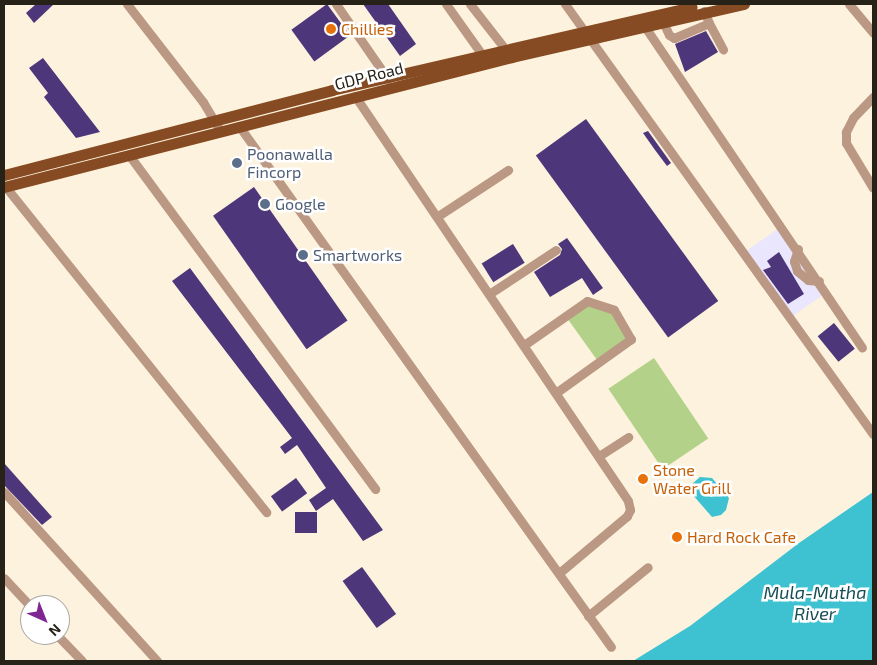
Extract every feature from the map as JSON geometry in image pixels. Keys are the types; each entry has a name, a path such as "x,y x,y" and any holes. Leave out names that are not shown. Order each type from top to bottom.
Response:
{"main road":[{"name":"GDP Road","path":"4,183 218,126 239,126 587,34 645,26 705,8 744,4"},
{"path":"218,126 388,79 506,50 705,8"},
{"name":"GDP Road","path":"4,183 129,155 218,126"}],"street":[{"path":"127,4 218,126"},
{"path":"336,4 388,79"},
{"path":"446,4 483,56"},
{"path":"470,4 506,50"},
{"path":"565,4 873,434"},
{"path":"849,4 873,33"},
{"path":"705,8 709,23 723,49"},
{"path":"663,22 669,34 674,38 709,23"},
{"path":"645,26 747,180 820,281 862,348"},
{"path":"355,96 557,392 628,501 630,510 627,516 559,573"},
{"path":"873,97 853,118 846,132 846,143 873,186"},
{"path":"239,126 611,647"},
{"path":"129,155 375,489"},
{"path":"438,216 508,170"},
{"path":"4,183 266,512"},
{"path":"798,249 794,261 797,270 804,278 820,281"},
{"path":"489,294 556,250"},
{"path":"524,345 587,301 614,310 631,339 557,392"},
{"path":"599,456 628,437"},
{"path":"4,492 157,661"},
{"path":"588,616 648,567"},
{"path":"4,578 20,595"},
{"path":"67,645 82,661"}],"shaded area":[{"path":"779,228 825,294 786,320 740,255"}],"green space":[{"path":"587,305 612,311 630,337 597,360 567,318"},
{"path":"654,358 708,438 663,469 608,389"}],"water":[{"path":"700,477 712,478 729,498 726,510 721,515 712,517 692,494 692,484"},
{"name":"Mula-Mutha River","path":"873,492 873,661 633,661 690,626 799,543"}],"building":[{"path":"36,4 54,4 34,23 26,13"},
{"path":"327,4 350,36 314,61 291,30"},
{"path":"363,4 388,4 416,44 400,56"},
{"path":"706,31 718,52 685,72 675,44"},
{"path":"43,58 100,132 76,138 44,97 48,93 29,68"},
{"path":"586,119 718,301 668,337 536,155"},
{"path":"648,131 671,163 667,166 643,133"},
{"path":"254,187 347,321 307,349 213,216"},
{"path":"567,238 603,288 593,295 582,278 550,297 534,272 560,255 562,249 558,244"},
{"path":"513,244 525,263 493,282 482,264"},
{"path":"779,252 804,294 788,304 763,270 771,267 767,261"},
{"path":"190,268 383,530 363,541 333,499 316,511 309,500 326,488 297,445 285,454 280,447 292,438 172,281"},
{"path":"834,323 855,349 838,362 818,336"},
{"path":"4,463 52,517 42,525 4,485"},
{"path":"296,478 307,493 282,512 271,496"},
{"path":"295,512 317,512 317,533 295,533"},
{"path":"362,567 396,614 377,628 343,581"}],"place":[{"name":"Chillies","path":"331,29"},
{"name":"Poonawalla Fincorp","path":"237,163"},
{"name":"Google","path":"265,204"},
{"name":"Smartworks","path":"303,255"},
{"name":"Stone Water Grill","path":"643,479"},
{"name":"Hard Rock Cafe","path":"677,537"}]}
